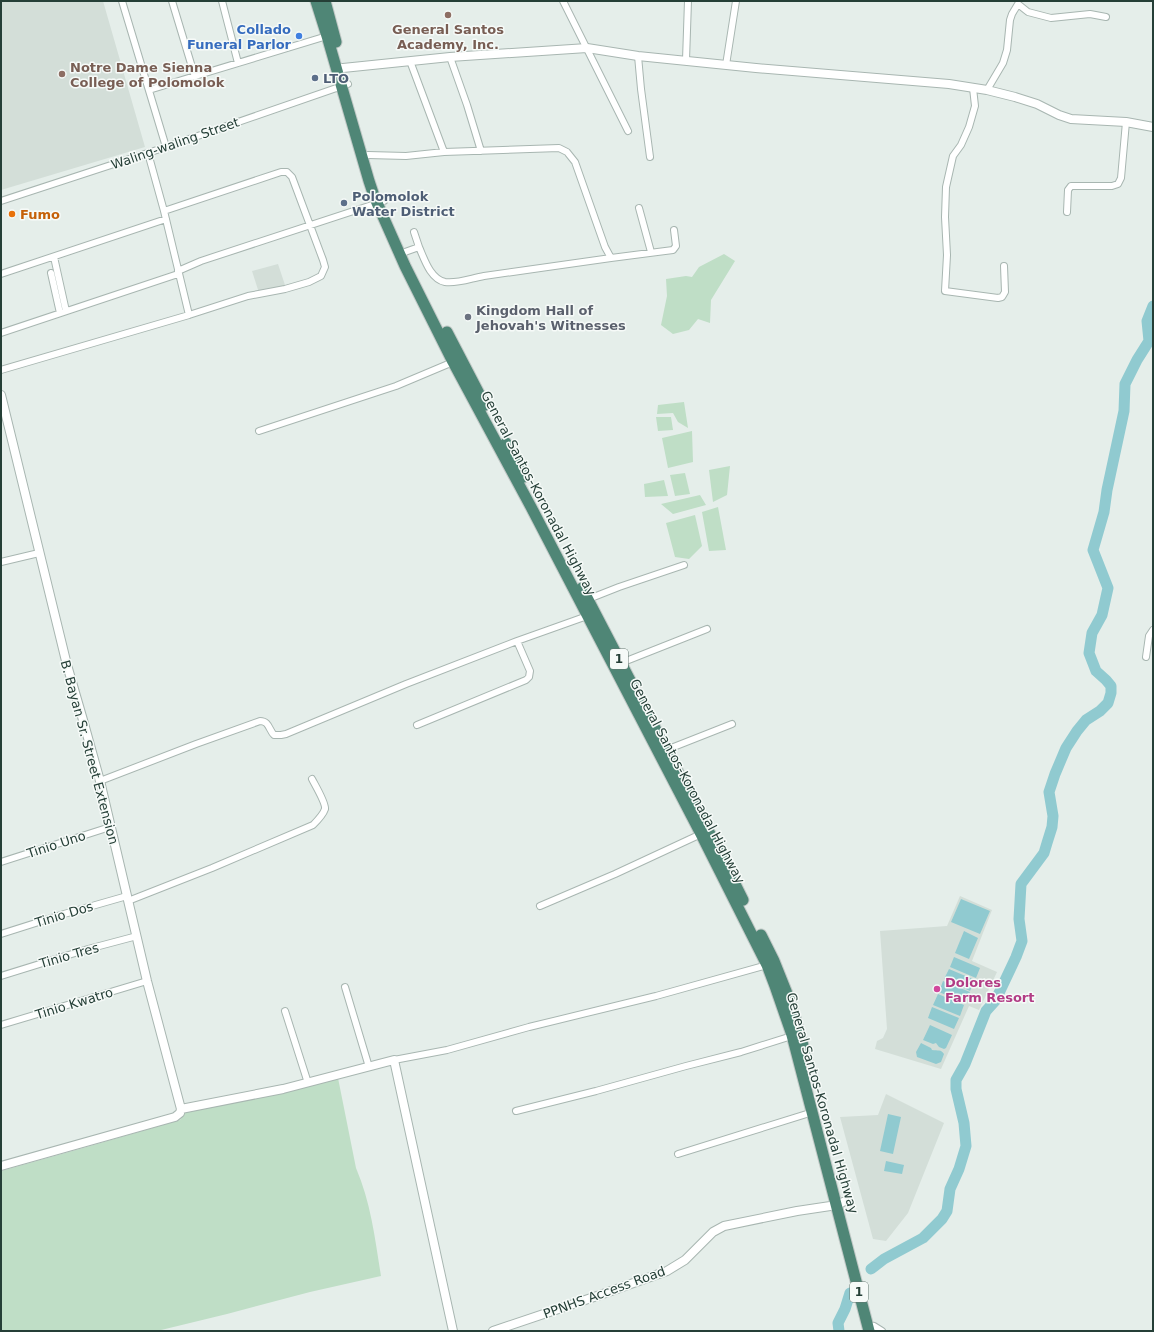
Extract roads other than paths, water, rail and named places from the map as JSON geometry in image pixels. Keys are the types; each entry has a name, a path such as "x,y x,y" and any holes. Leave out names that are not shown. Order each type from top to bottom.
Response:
{"highway":[{"name":"General Santos-Koronadal Highway","path":"316,1 327,36 340,69"},
{"name":"General Santos-Koronadal Highway","path":"326,1 345,86 368,155 381,202 405,266 453,362 584,602 621,663 707,828 752,926 775,986 796,1034 840,1204"},
{"name":"General Santos-Koronadal Highway","path":"345,86 369,181 584,602"},
{"name":"General Santos-Koronadal Highway","path":"591,614 701,834 752,926 774,961 787,994 813,1112 875,1330"}],"street":[{"path":"122,1 166,147"},
{"path":"172,1 195,77"},
{"path":"222,1 238,63"},
{"path":"563,1 628,131"},
{"path":"686,60 688,1"},
{"path":"726,65 736,1"},
{"path":"987,90 1003,63 1007,50 1010,20 1019,2 1028,12 1051,18 1090,14 1106,17"},
{"path":"149,90 327,36"},
{"path":"340,69 410,60 587,48 638,56 726,65 934,82 987,90 1027,100 1058,115 1071,119 1126,122 1153,127"},
{"path":"638,56 650,157"},
{"path":"450,57 481,151"},
{"path":"410,60 444,152"},
{"name":"Waling-waling Street","path":"1,201 345,86"},
{"path":"973,88 975,106 969,127 961,145 953,156 946,187 945,217 947,255 945,291 998,298 1002,297 1004,292 1004,266"},
{"path":"1068,212 1068,190 1071,186 1112,186 1118,184 1121,178 1126,122"},
{"path":"368,155 406,156 444,152 559,148 567,152 575,162 605,247 611,258"},
{"path":"148,153 164,210 189,315"},
{"path":"1,370 189,315 248,296 285,290 309,282 321,276 324,271 325,267 310,225 292,177 287,172 280,172 164,210"},
{"path":"1,333 178,272 201,261 381,202"},
{"path":"639,208 651,252"},
{"path":"1,274 166,219"},
{"path":"414,232 419,247 431,272 440,280 445,282 675,249 674,230"},
{"path":"405,252 419,247"},
{"path":"54,257 63,312"},
{"path":"51,273 63,312"},
{"path":"259,431 396,386 453,362"},
{"name":"B. Bayan Sr. Street Extension","path":"1,395 66,665 100,781 147,981 181,1109"},
{"path":"1,562 39,553"},
{"path":"584,602 619,587 684,564"},
{"path":"100,781 196,744 260,722 267,723 274,735 286,734 517,640 591,614"},
{"path":"621,663 707,629"},
{"path":"1146,657 1149,636 1153,630"},
{"path":"417,725 526,680 529,677 530,671 517,640"},
{"path":"666,750 732,724"},
{"name":"Tinio Dos","path":"1,934 64,914 127,898 212,868 313,824 318,820 325,809 325,804 312,779"},
{"name":"Tinio Uno","path":"1,862 65,840 110,827"},
{"path":"540,906 615,874 701,834"},
{"name":"Tinio Tres","path":"1,976 88,949 137,936"},
{"path":"1,1166 175,1117 180,1114 181,1109 308,1084 394,1060 447,1050 530,1027 656,996 767,965"},
{"name":"Tinio Kwatro","path":"1,1025 147,981"},
{"path":"345,987 369,1067"},
{"path":"285,1011 308,1084"},
{"path":"516,1110 596,1091 741,1052 796,1034"},
{"path":"394,1060 453,1331"},
{"path":"678,1154 813,1112"},
{"name":"PPNHS Access Road","path":"493,1331 667,1271 685,1260 713,1232 724,1226 840,1204"}],"water":[{"path":"961,899 990,911 980,934 951,922"},
{"path":"964,931 978,938 969,959 955,953"},
{"path":"954,957 980,968 976,978 950,967"},
{"path":"949,969 975,980 970,991 944,979"},
{"path":"943,981 970,992 965,1003 939,992"},
{"path":"938,994 964,1005 960,1016 933,1005"},
{"path":"932,1007 959,1018 954,1029 928,1018"},
{"path":"930,1025 952,1035 946,1048 944,1049 939,1047 936,1043 933,1044 923,1040"},
{"path":"921,1043 932,1050 942,1051 944,1054 941,1062 936,1064 917,1057 916,1052"},
{"path":"888,1114 901,1117 893,1154 880,1151"},
{"path":"886,1161 904,1165 902,1174 884,1171"}],"waterway":[{"path":"871,1269 884,1259 923,1238 942,1219 947,1211 950,1189 959,1169 966,1146 964,1123 956,1089 956,1080 965,1064 986,1011 995,1001 1022,941 1019,919 1021,884 1044,853 1052,827 1053,816 1049,792 1055,774 1066,748 1077,731 1086,720 1100,711 1108,703 1111,693 1111,686 1096,671 1089,653 1092,633 1102,615 1108,588 1093,550 1104,512 1107,490 1124,411 1125,384 1137,360 1149,341 1147,321 1153,306"},
{"path":"839,1331 838,1323 845,1309 850,1293"}],"place":[{"name":"General Santos Academy, Inc.","path":"448,15"},
{"name":"Collado Funeral Parlor","path":"299,36"},
{"name":"Notre Dame Sienna College of Polomolok","path":"62,74"},
{"name":"LTO","path":"315,78"},
{"name":"Polomolok Water District","path":"344,203"},
{"name":"Fumo","path":"12,214"},
{"name":"Kingdom Hall of Jehovah's Witnesses","path":"468,317"},
{"name":"Dolores Farm Resort","path":"937,989"}]}
